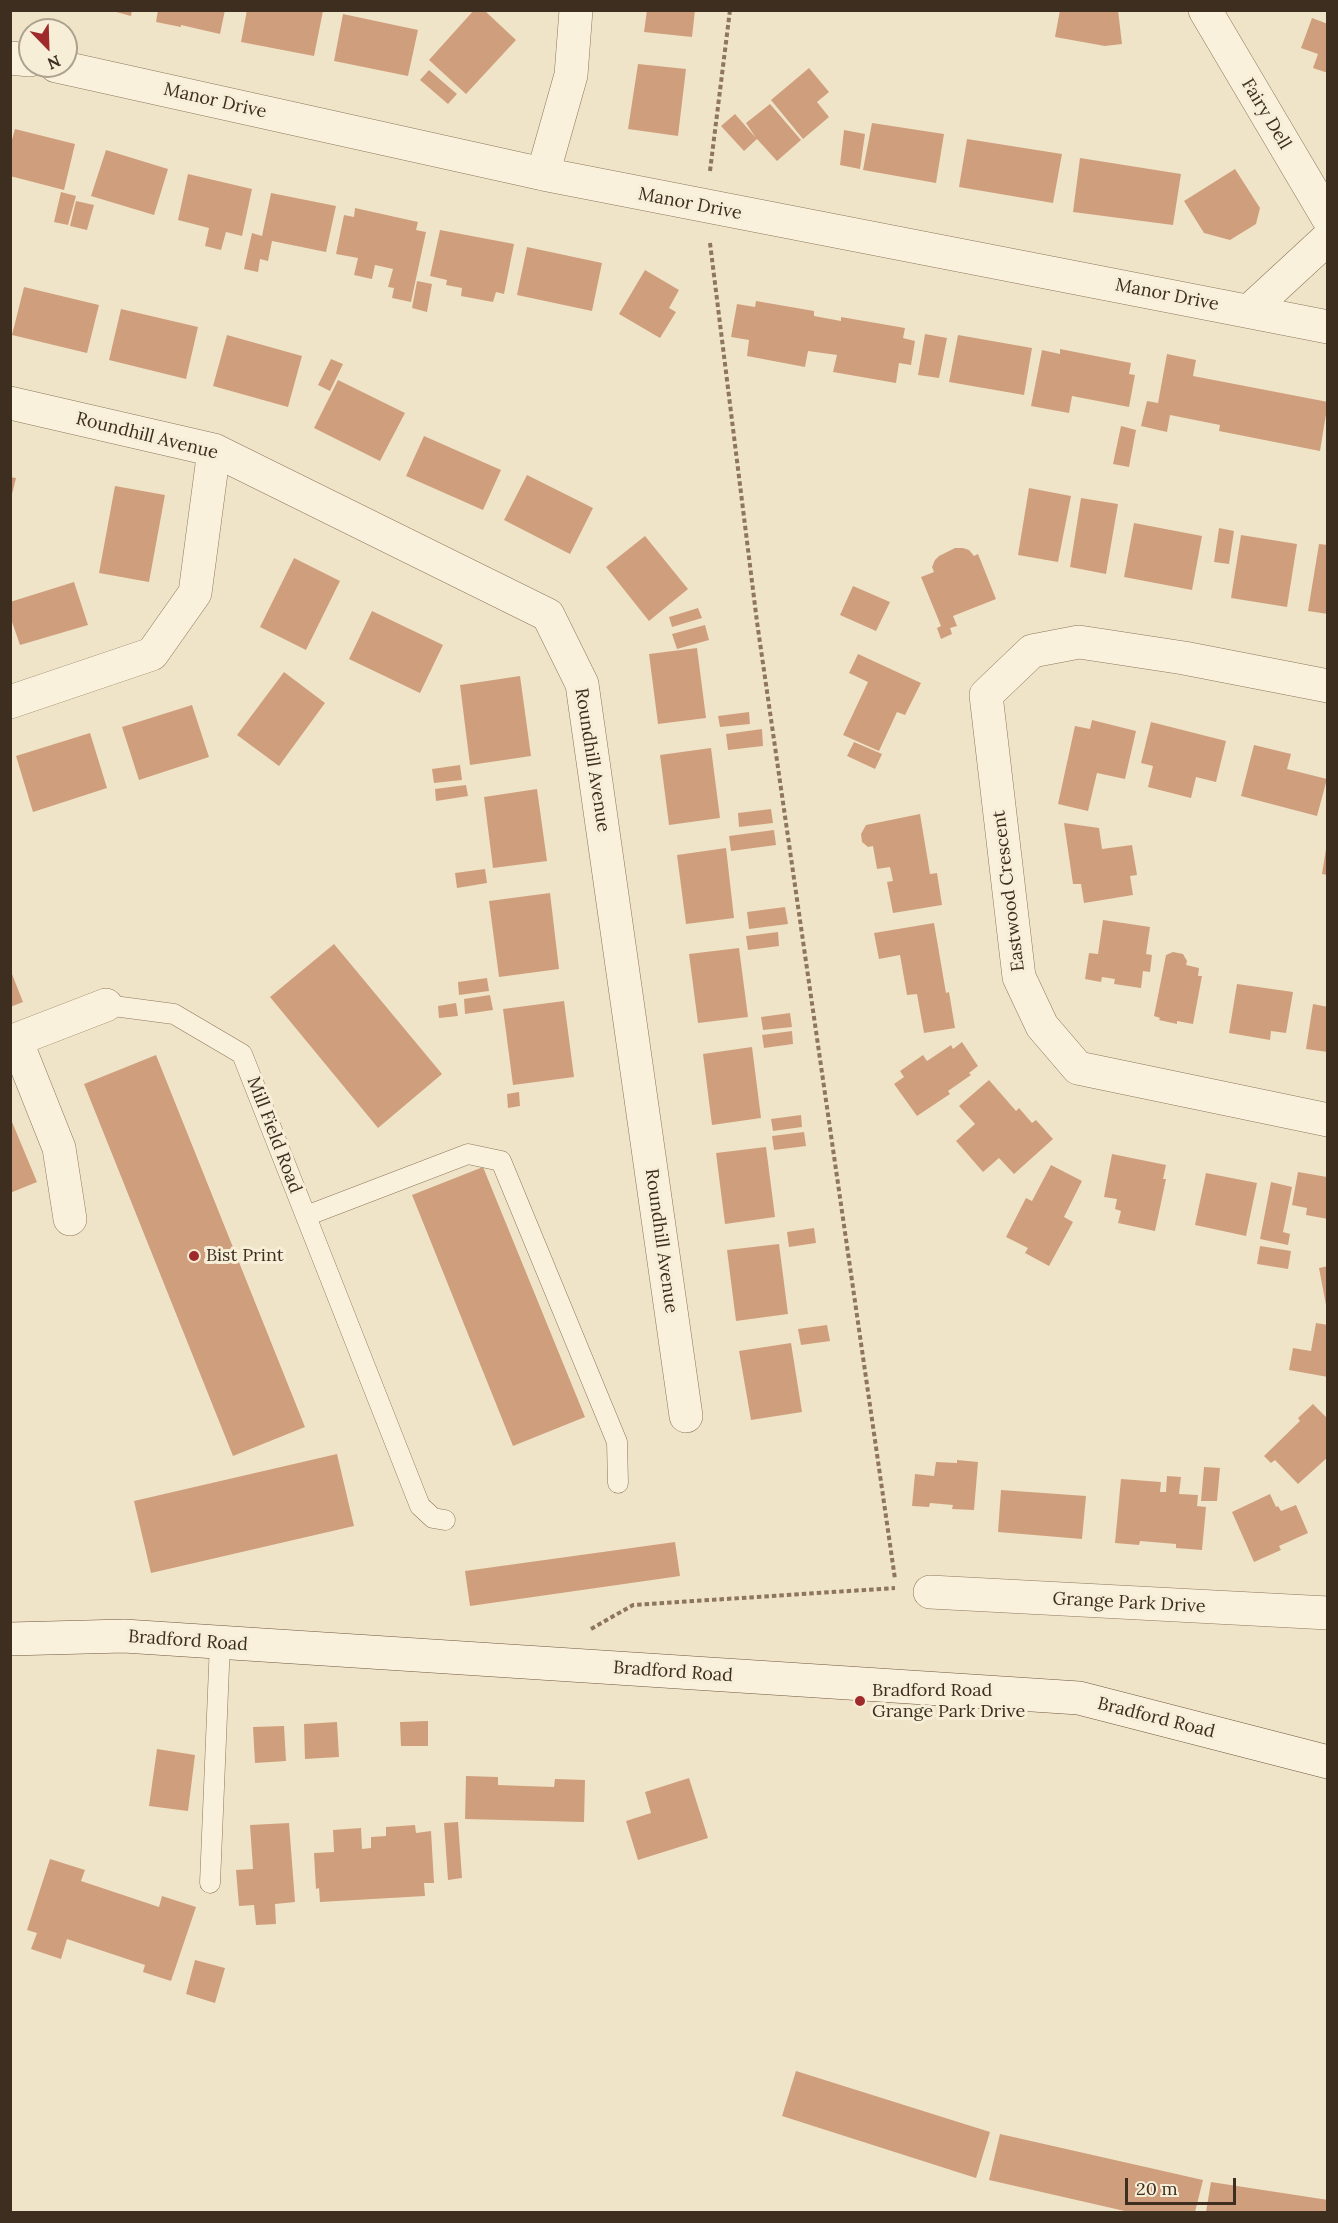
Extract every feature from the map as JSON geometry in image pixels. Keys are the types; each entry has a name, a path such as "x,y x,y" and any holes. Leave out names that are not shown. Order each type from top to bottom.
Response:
{"street":[{"path":"543,174 571,75 576,10"},
{"name":"Fairy Dell","path":"1204,10 1328,218"},
{"name":"Manor Drive","path":"78,71 543,174 1328,327"},
{"path":"1249,311 1328,238"},
{"name":"Roundhill Avenue","path":"10,403 214,450 548,615 582,684 686,1416"},
{"path":"10,702 152,654 195,593 214,450"},
{"name":"Eastwood Crescent","path":"1328,686 1184,658 1079,642 1032,651 986,695 1019,977 1042,1026 1078,1068 1328,1120"},
{"name":"Mill Field Road","path":"13,1041 106,1005"},
{"path":"13,1041 59,1148 70,1219"},
{"name":"Grange Park Drive","path":"930,1592 1328,1613"},
{"name":"Bradford Road","path":"10,1640 124,1636 1079,1698 1328,1762"}],"lane":[{"name":"Mill Field Road","path":"106,1005 174,1014 242,1054 420,1506 433,1518 446,1520"},
{"path":"306,1216 468,1154 501,1161 617,1442 618,1483"},
{"path":"210,1883 220,1642"}],"path":[{"path":"557,1664 590,1630 633,1605 897,1588 757,622 705,207 730,10"}],"building":[{"path":"109,10 132,10 131,16"},
{"path":"158,10 225,10 220,34 156,22"},
{"path":"247,10 323,11 314,56 241,42"},
{"path":"474,10 484,10 516,40 466,94 429,60"},
{"path":"647,10 695,10 692,37 644,32"},
{"path":"1060,10 1118,10 1122,44 1105,46 1055,37"},
{"path":"343,14 418,30 408,76 334,61"},
{"path":"1312,18 1328,24 1328,73 1313,68 1318,54 1301,48"},
{"path":"638,64 686,69 678,136 628,129"},
{"path":"809,68 829,92 817,102 829,117 803,139 771,100"},
{"path":"429,70 457,94 448,104 420,80"},
{"path":"770,104 801,140 777,161 757,139 744,151 721,126 735,114 756,138 746,123"},
{"path":"872,123 944,134 936,183 863,170"},
{"path":"15,129 75,144 64,190 10,176 10,147"},
{"path":"844,130 865,134 860,169 840,165"},
{"path":"967,139 1062,154 1053,203 959,187"},
{"path":"106,150 168,169 154,215 91,196"},
{"path":"1080,158 1181,174 1173,225 1073,212"},
{"path":"1235,169 1260,208 1256,224 1230,240 1204,233 1184,201"},
{"path":"188,174 252,189 242,236 226,232 221,250 205,246 209,228 178,220"},
{"path":"61,192 76,196 68,225 54,222"},
{"path":"271,193 336,206 326,252 272,241 268,261 260,259 258,272 244,269 252,233 262,236"},
{"path":"76,201 94,205 87,230 70,226"},
{"path":"355,208 418,222 416,230 426,232 411,302 392,298 394,288 388,287 393,269 375,265 372,279 354,275 358,258 336,254 344,215 354,217"},
{"path":"440,230 514,244 504,294 496,292 493,302 461,296 462,288 446,285 447,280 430,276"},
{"path":"527,247 602,263 592,311 517,295"},
{"path":"645,270 679,290 669,308 676,312 660,338 619,314"},
{"path":"417,281 432,284 427,312 412,308"},
{"path":"24,287 99,305 87,353 12,335"},
{"path":"756,301 814,311 814,316 841,321 841,317 905,328 903,338 915,341 911,365 899,363 896,383 833,372 837,355 808,351 805,367 747,356 749,340 731,337 737,304 755,307"},
{"path":"121,309 198,327 186,379 109,360"},
{"path":"925,334 947,338 939,378 918,375"},
{"path":"227,335 302,356 288,407 213,386"},
{"path":"958,335 1032,348 1024,395 949,382"},
{"path":"1060,349 1131,363 1129,374 1135,375 1129,407 1072,396 1069,413 1031,406 1042,350 1060,354"},
{"path":"1167,354 1196,360 1193,376 1328,402 1320,451 1219,431 1220,425 1170,415 1167,432 1141,426 1147,401 1158,403"},
{"path":"331,359 343,364 330,391 318,385"},
{"path":"338,380 405,413 380,461 314,428"},
{"path":"1121,426 1136,430 1129,467 1113,464"},
{"path":"424,436 501,470 483,510 406,476"},
{"path":"527,475 593,508 570,554 504,520"},
{"path":"10,477 16,478 11,498 10,498"},
{"path":"115,486 165,495 149,582 99,573"},
{"path":"1029,488 1071,496 1058,562 1018,555"},
{"path":"1081,498 1118,504 1106,574 1070,567"},
{"path":"1134,523 1202,536 1192,590 1124,577"},
{"path":"1219,528 1234,531 1229,564 1214,562"},
{"path":"1241,535 1297,544 1287,607 1231,598"},
{"path":"645,536 688,589 649,621 606,567"},
{"path":"1319,544 1328,545 1328,614 1308,611"},
{"path":"955,548 969,550 974,556 978,554 996,599 953,616 957,626 950,628 952,634 941,639 937,628 941,626 921,577 934,572 932,567 935,560"},
{"path":"294,558 340,581 306,650 260,627"},
{"path":"74,582 88,625 20,645 10,616 10,602"},
{"path":"853,586 890,602 876,631 840,615"},
{"path":"698,608 702,618 672,627 669,617"},
{"path":"372,611 443,645 420,693 349,659"},
{"path":"705,625 709,640 677,649 672,634"},
{"path":"697,648 706,718 658,724 649,654"},
{"path":"858,654 921,683 905,715 897,712 879,751 843,735 868,682 849,673"},
{"path":"284,672 325,703 279,766 237,735"},
{"path":"520,676 531,756 470,765 460,685"},
{"path":"192,705 209,757 139,780 122,727"},
{"path":"749,712 750,724 720,727 718,716"},
{"path":"1092,720 1136,731 1125,779 1097,773 1088,811 1058,804 1075,726 1090,729"},
{"path":"1151,722 1226,741 1216,782 1196,777 1191,798 1148,787 1153,766 1141,763"},
{"path":"762,729 763,746 728,750 726,734"},
{"path":"90,733 107,788 33,812 16,756"},
{"path":"854,742 882,754 875,769 847,756"},
{"path":"1254,745 1291,754 1287,769 1327,779 1317,816 1241,796"},
{"path":"711,748 720,818 669,825 660,755"},
{"path":"460,765 462,780 434,783 432,769"},
{"path":"466,785 468,796 436,801 435,789"},
{"path":"537,789 547,861 493,868 484,797"},
{"path":"771,809 773,823 739,827 738,813"},
{"path":"920,814 930,874 937,873 942,905 893,913 887,882 893,881 890,867 877,869 873,846 868,847 862,842 861,834 866,825"},
{"path":"1064,823 1099,828 1102,849 1132,845 1137,875 1130,876 1133,895 1084,903 1081,884 1073,884"},
{"path":"774,830 776,845 731,851 729,836"},
{"path":"726,848 734,918 686,924 677,855"},
{"path":"1326,849 1328,849 1328,875 1322,874"},
{"path":"485,869 487,883 457,888 455,873"},
{"path":"550,893 559,969 499,977 489,901"},
{"path":"785,907 788,924 749,929 747,912"},
{"path":"1103,920 1150,927 1146,954 1152,955 1150,972 1143,971 1141,988 1114,984 1115,979 1102,977 1101,982 1085,979 1089,953 1098,954"},
{"path":"934,923 946,993 949,992 955,1028 924,1033 917,994 907,995 900,955 879,959 874,933"},
{"path":"778,932 779,946 748,950 746,936"},
{"path":"334,944 442,1074 378,1128 270,997"},
{"path":"739,948 748,1017 698,1023 689,954"},
{"path":"1173,952 1183,954 1187,961 1186,965 1199,968 1198,976 1202,976 1193,1024 1177,1021 1177,1024 1159,1020 1160,1018 1154,1016 1166,955"},
{"path":"10,969 23,1002 10,1007"},
{"path":"487,978 489,991 459,995 458,982"},
{"path":"1237,984 1293,992 1286,1033 1271,1031 1270,1040 1229,1033"},
{"path":"490,995 493,1010 465,1014 464,999"},
{"path":"564,1001 574,1077 513,1085 503,1009"},
{"path":"456,1003 458,1016 439,1018 438,1006"},
{"path":"1313,1004 1328,1007 1328,1052 1306,1049"},
{"path":"790,1013 792,1027 763,1030 761,1017"},
{"path":"792,1031 793,1044 764,1048 762,1035"},
{"path":"962,1042 978,1066 969,1073 971,1075 948,1091 950,1094 917,1116 894,1084 904,1077 900,1071 923,1055 927,1061 951,1045 953,1049"},
{"path":"752,1047 761,1118 712,1125 703,1054"},
{"name":"Bist Print","path":"156,1055 305,1427 233,1456 84,1084"},
{"path":"989,1080 1016,1111 1019,1108 1032,1123 1036,1120 1053,1139 1014,1174 999,1158 983,1172 956,1141 975,1124 959,1106"},
{"path":"519,1092 520,1106 508,1108 507,1094"},
{"path":"801,1115 802,1127 773,1131 771,1119"},
{"path":"10,1117 37,1182 10,1193"},
{"path":"804,1132 806,1146 774,1150 772,1136"},
{"path":"766,1147 775,1217 725,1224 716,1153"},
{"path":"1112,1154 1166,1165 1163,1179 1166,1179 1155,1231 1118,1223 1121,1211 1115,1209 1117,1199 1104,1197"},
{"path":"1051,1165 1082,1181 1064,1217 1073,1222 1049,1266 1025,1253 1028,1248 1006,1237 1026,1198 1032,1201"},
{"path":"483,1167 585,1417 513,1446 412,1195"},
{"path":"1298,1172 1327,1177 1328,1219 1306,1215 1307,1208 1292,1205"},
{"path":"1206,1173 1257,1183 1246,1236 1195,1225"},
{"path":"1271,1182 1292,1187 1283,1232 1290,1234 1288,1245 1260,1239"},
{"path":"814,1228 816,1243 789,1247 787,1232"},
{"path":"779,1244 788,1314 736,1321 727,1250"},
{"path":"1260,1246 1291,1251 1288,1269 1257,1264"},
{"path":"1328,1266 1328,1305 1326,1305 1319,1268"},
{"path":"1316,1323 1328,1325 1328,1377 1289,1370 1293,1348 1311,1351"},
{"path":"827,1325 830,1341 801,1345 798,1329"},
{"path":"791,1343 802,1412 751,1420 739,1351"},
{"path":"1313,1404 1328,1419 1328,1457 1298,1484 1275,1460 1271,1463 1264,1456 1300,1421 1298,1418"},
{"path":"337,1454 354,1526 151,1573 134,1501"},
{"path":"957,1460 978,1462 974,1510 952,1509 953,1505 930,1503 929,1507 912,1506 915,1474 934,1476 936,1462 957,1463"},
{"path":"1204,1467 1220,1468 1217,1501 1201,1501"},
{"path":"1167,1476 1181,1477 1179,1494 1198,1495 1197,1506 1206,1507 1202,1550 1176,1548 1176,1544 1140,1541 1139,1545 1115,1543 1121,1479 1161,1482 1160,1492 1166,1492"},
{"path":"1001,1490 1086,1496 1082,1539 998,1532"},
{"path":"1270,1494 1276,1507 1278,1506 1281,1511 1296,1505 1308,1533 1279,1546 1281,1550 1254,1562 1232,1512"},
{"path":"675,1542 680,1576 470,1606 465,1571"},
{"path":"428,1721 428,1746 401,1746 400,1722"},
{"path":"337,1722 339,1757 305,1759 304,1724"},
{"path":"284,1726 286,1761 255,1763 253,1727"},
{"path":"157,1749 195,1755 188,1811 149,1806"},
{"path":"466,1776 498,1777 498,1785 554,1787 555,1779 585,1780 584,1822 465,1819"},
{"path":"689,1778 708,1838 638,1860 626,1821 651,1813 645,1792"},
{"path":"458,1822 462,1878 448,1880 444,1823"},
{"path":"289,1823 295,1902 275,1904 276,1924 256,1925 254,1905 239,1906 236,1870 253,1869 250,1825"},
{"path":"415,1825 416,1833 431,1831 434,1883 424,1883 425,1896 320,1902 319,1888 316,1889 314,1853 334,1852 333,1830 361,1828 362,1849 371,1848 371,1837 386,1836 386,1827"},
{"path":"50,1859 85,1870 81,1881 159,1907 162,1896 196,1907 171,1981 143,1972 145,1965 67,1939 61,1959 31,1949 37,1933 27,1930"},
{"path":"195,1960 225,1968 215,2003 186,1994"},
{"path":"796,2071 990,2132 976,2178 782,2116"},
{"path":"1000,2134 1203,2180 1195,2212 1129,2212 989,2180"},
{"path":"1211,2182 1328,2200 1328,2212 1206,2212"}],"place":[{"name":"Bist Print","path":"194,1256"},
{"name":"Bradford Road Grange Park Drive","path":"860,1701"}]}
